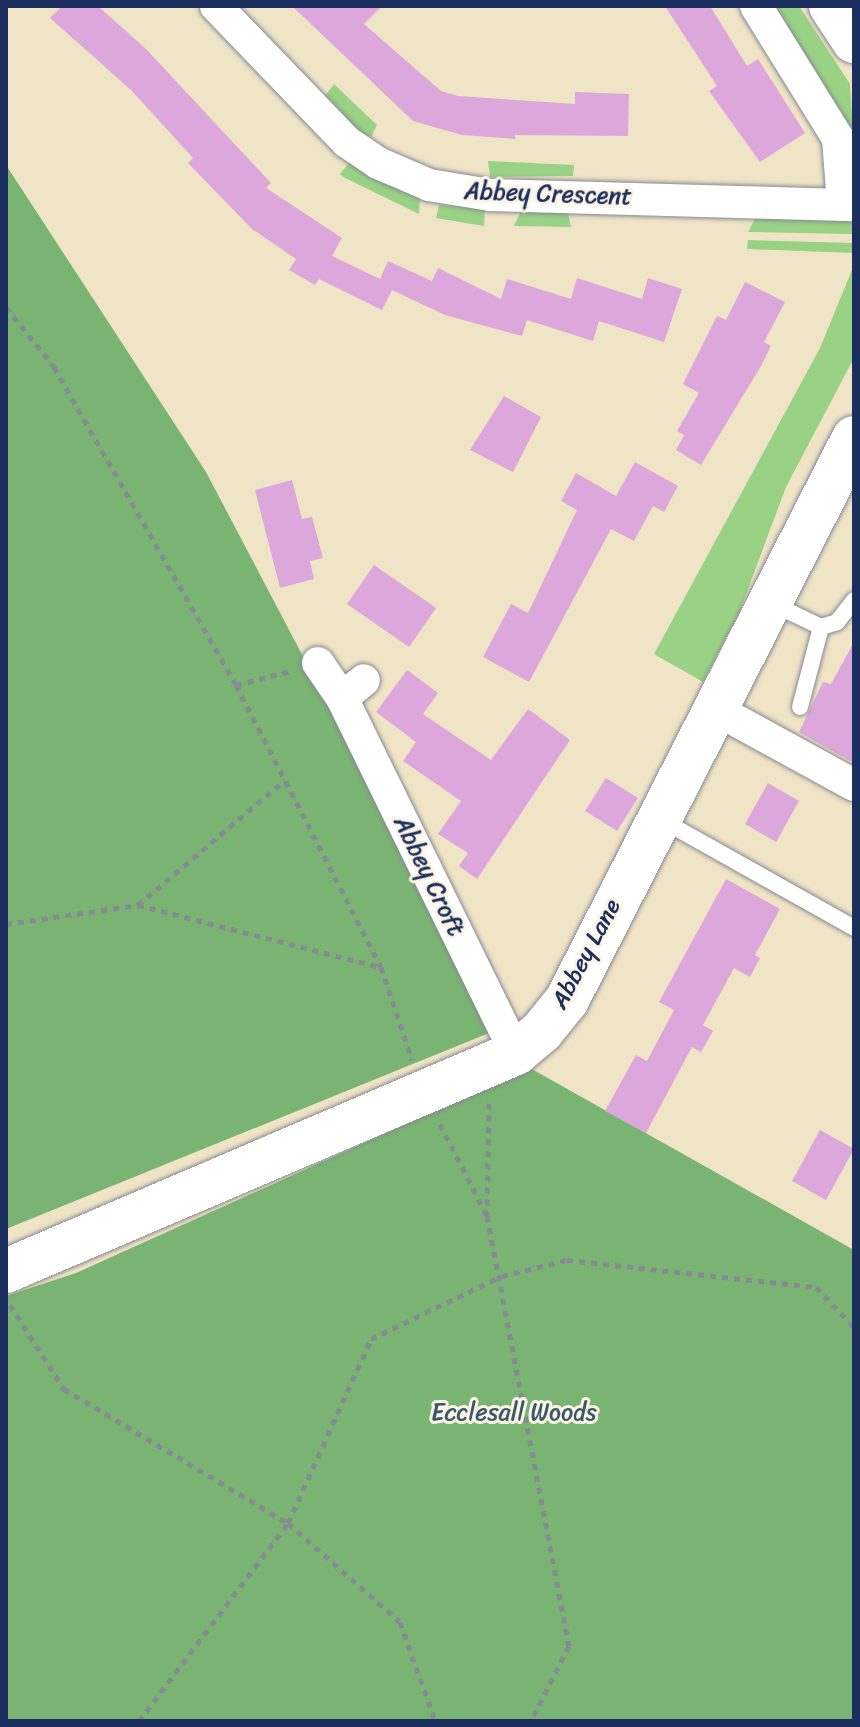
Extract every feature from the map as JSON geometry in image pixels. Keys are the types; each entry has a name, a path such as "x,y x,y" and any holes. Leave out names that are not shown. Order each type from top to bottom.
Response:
{"main road":[{"path":"831,6 854,41"},
{"name":"Abbey Lane","path":"6,1271 516,1053 567,1000 658,818 773,604 854,438"}],"street":[{"name":"Abbey Crescent","path":"216,6 347,142 378,163 429,185 490,195 848,205"},
{"path":"756,6 838,138 848,205"},
{"name":"Abbey Croft","path":"318,663 353,689 516,1053"},
{"path":"717,710 854,785"}],"lane":[{"path":"773,604 821,627 837,622 854,600"},
{"path":"800,707 821,627"},
{"path":"658,818 854,928"}],"path":[{"path":"6,307 54,367 236,685 381,967 422,1091 487,1216 502,1276 569,1646 531,1721"},
{"path":"236,685 318,663"},
{"path":"138,905 285,780"},
{"path":"6,924 138,905 381,967"},
{"path":"473,1069 489,1102 487,1216"},
{"path":"139,1721 288,1523 371,1339 502,1276 567,1260 816,1287 854,1327"},
{"path":"6,1299 64,1389 288,1523 400,1622 435,1721"}],"green space":[{"path":"771,6 799,6 850,84 854,145"},
{"path":"334,84 377,125 371,137 353,129 325,96"},
{"path":"488,161 574,165 573,176 490,177"},
{"path":"349,163 420,199 419,214 345,178 340,174"},
{"path":"6,165 206,472 499,1029 6,1229"},
{"path":"439,205 485,209 484,226 436,218"},
{"path":"521,211 568,213 571,227 514,226"},
{"path":"756,217 854,219 854,234 748,232"},
{"path":"748,240 854,243 854,253 747,249"},
{"path":"854,265 854,358 786,487 739,613 703,682 654,654 820,348"},
{"name":"Ecclesall Woods","path":"530,1068 854,1250 854,1721 6,1721 6,1296 76,1273"}],"building":[{"path":"62,6 98,6 146,49 271,183 266,188 342,238 332,256 380,279 388,261 432,281 438,268 501,299 507,279 571,299 577,278 642,299 648,278 682,289 664,342 599,321 593,341 527,320 522,336 445,315 392,290 382,310 319,279 315,285 289,270 296,259 252,229 188,163 193,158 131,90 50,18"},
{"path":"292,6 382,6 364,24 441,91 458,96 575,104 575,92 629,94 628,136 515,135 515,139 462,135 413,121"},
{"path":"665,6 710,6 747,66 758,59 805,133 760,162 709,91 717,86"},
{"path":"745,282 785,302 764,342 771,346 761,366 701,465 676,450 684,435 677,431 699,393 683,384 717,316 726,320"},
{"path":"504,396 541,417 513,472 470,450"},
{"path":"635,462 678,486 664,512 653,506 634,541 611,529 529,682 483,657 511,604 528,613 577,510 561,501 576,473 616,496"},
{"path":"292,480 302,519 312,517 323,558 310,561 314,579 280,588 255,490"},
{"path":"374,565 436,608 409,647 347,604"},
{"path":"854,642 854,763 799,732 823,682 831,684"},
{"path":"407,670 438,693 423,714 491,760 528,709 570,740 477,879 459,866 468,853 438,834 461,801 403,761 416,742 376,712"},
{"path":"606,778 638,798 617,831 585,811"},
{"path":"768,783 799,801 776,842 745,824"},
{"path":"726,879 780,909 755,955 760,958 750,977 734,968 703,1025 713,1031 701,1052 692,1047 646,1133 605,1111 636,1055 647,1061 674,1010 659,1002"},
{"path":"820,1130 854,1149 826,1200 792,1181"}]}
